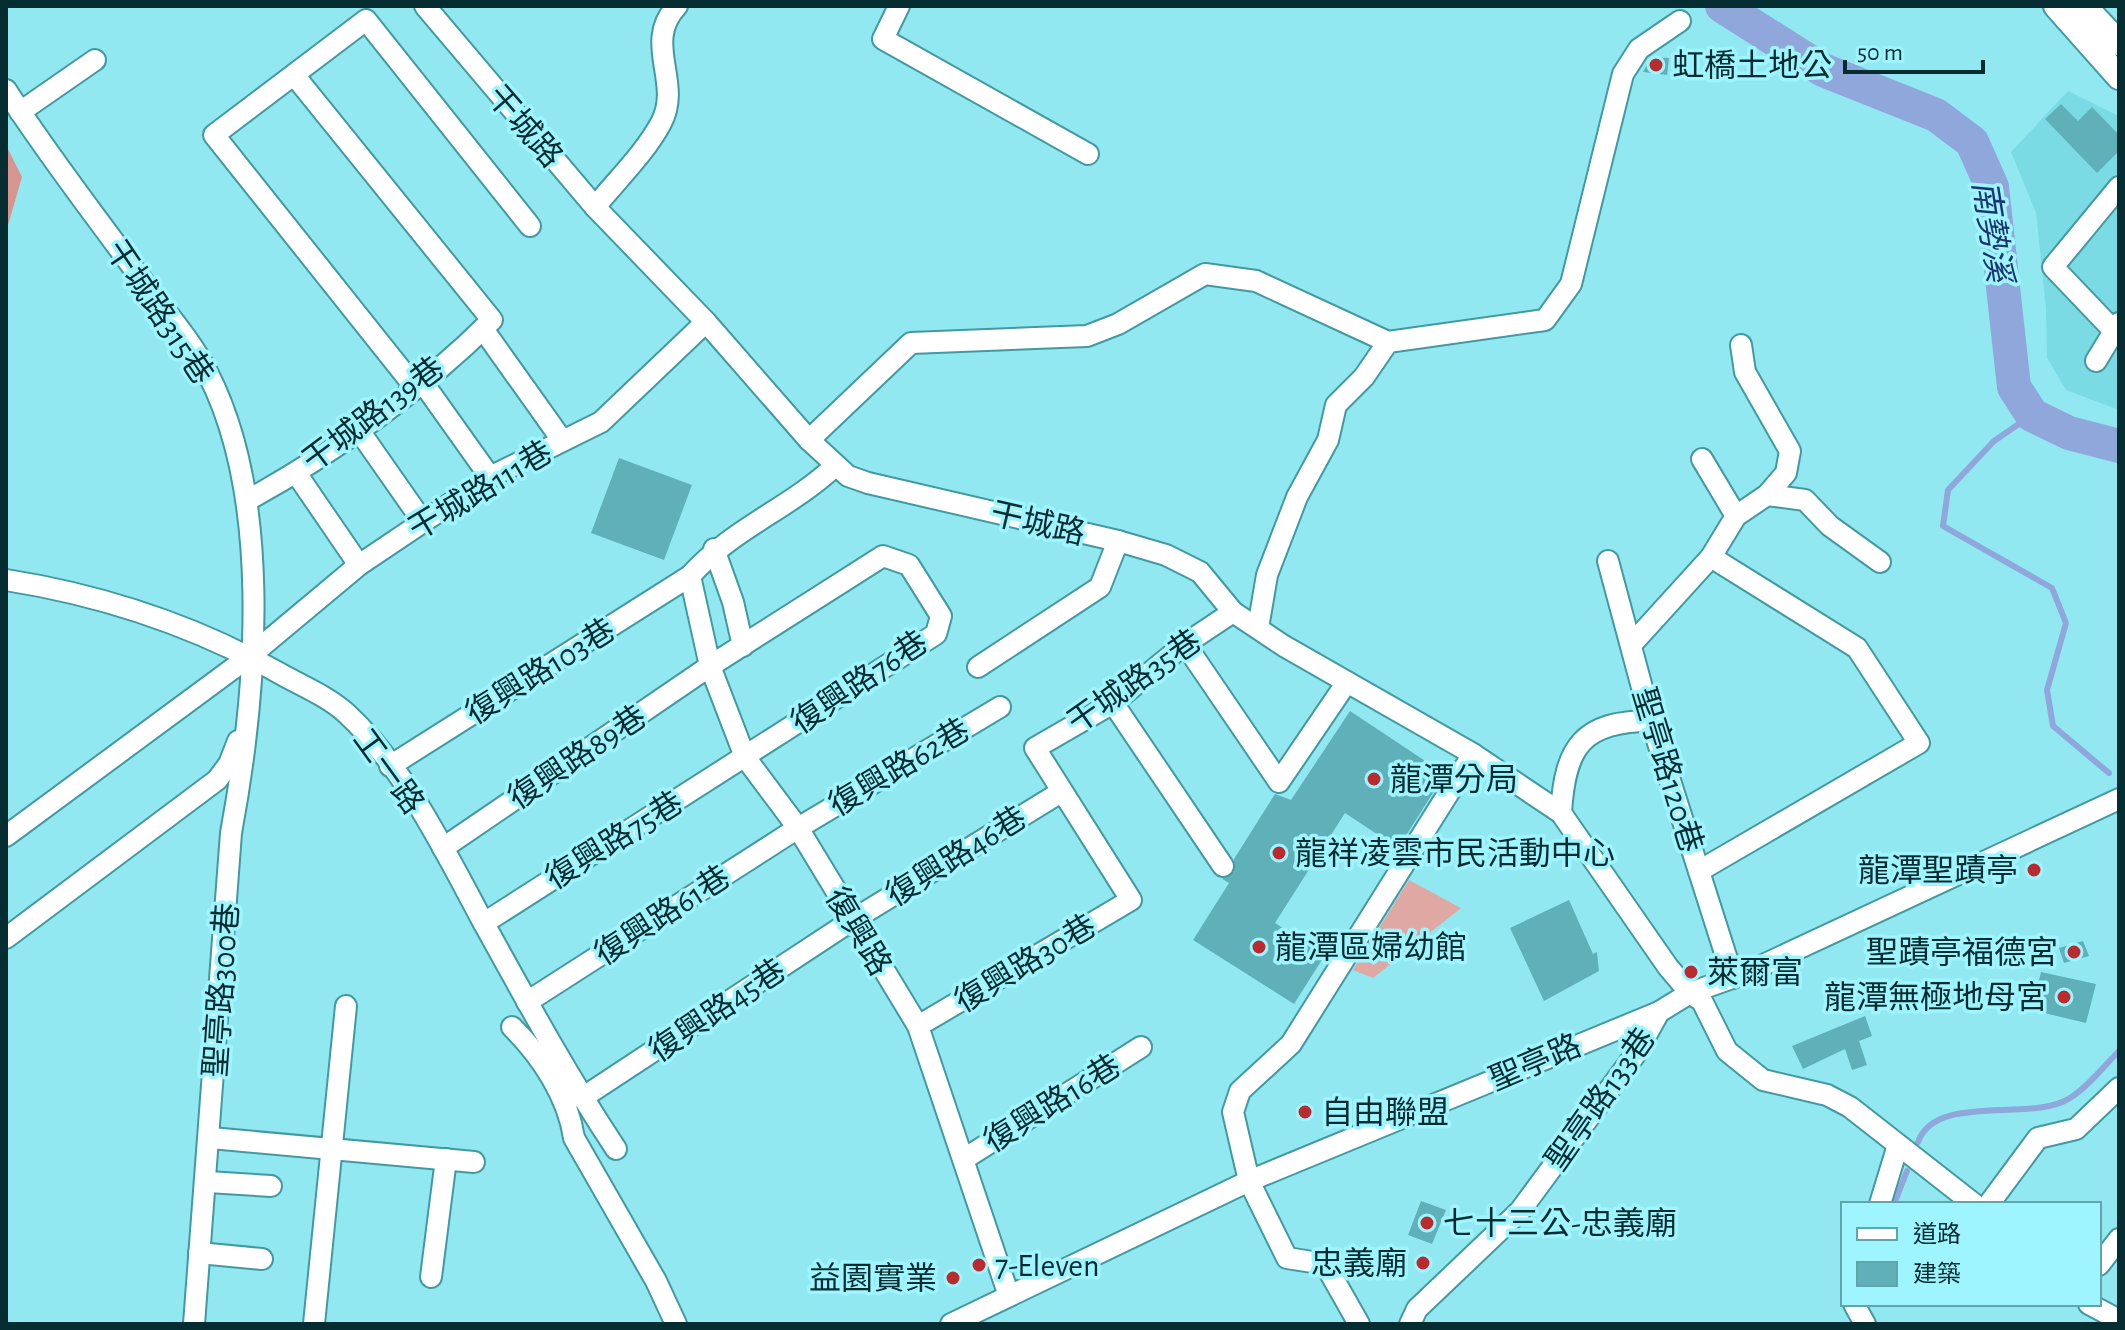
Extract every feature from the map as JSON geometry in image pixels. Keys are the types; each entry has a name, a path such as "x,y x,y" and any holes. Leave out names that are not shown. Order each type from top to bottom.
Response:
{"main road":[{"path":"2056,6 2119,77"},
{"path":"2084,6 2119,43"}],"street":[{"name":"干城路","path":"425,6 595,207 706,322 835,466 868,483 1118,541 1166,555 1200,572 1233,612 1473,754 1561,813 1690,993 1702,1001 1727,1051 1749,1072 1763,1080 1827,1095 1850,1107 1971,1202"},
{"path":"595,207 661,123 669,99 661,33 665,19 677,6"},
{"path":"899,6 883,39 1088,154"},
{"path":"809,440 911,343 1087,336 1118,324 1205,274 1256,281 1388,342 1545,320 1571,284 1623,74 1639,49 1680,21"},
{"path":"490,477 418,383 218,141 370,26 530,226"},
{"path":"20,112 95,60"},
{"path":"298,81 487,324 562,440"},
{"name":"干城路315巷","path":"6,90 201,360 226,419 248,500 253,603 250,656"},
{"path":"2096,361 2117,327 2053,267 2119,187"},
{"name":"干城路111巷","path":"6,836 250,656 359,565 490,477 601,422 706,322"},
{"name":"干城路139巷","path":"248,500 296,473 358,429 487,324"},
{"path":"1258,628 1267,575 1297,497 1328,440 1336,405 1364,377 1388,342"},
{"path":"1631,645 1711,557 1736,516 1767,495 1786,473 1790,451 1745,372 1741,345"},
{"path":"358,429 423,522"},
{"path":"1702,459 1736,516"},
{"name":"復興路103巷","path":"390,766 690,576 714,549 812,488 835,466"},
{"path":"296,473 359,565"},
{"path":"1767,495 1805,500 1830,526 1880,562"},
{"path":"978,667 1100,587 1118,541"},
{"path":"714,549 733,602 743,646"},
{"name":"復興路89巷","path":"443,848 710,666 883,556 909,565 927,592"},
{"path":"1699,871 1919,743 1857,648 1711,557"},
{"name":"聖亭路120巷","path":"1608,561 1651,721 1733,978"},
{"name":"復興路","path":"690,576 710,666 745,757 798,828 851,921 918,1026 1009,1296"},
{"name":"工一路","path":"6,580 51,587 179,625 250,656 322,695 347,714 390,766 443,848 582,1098 616,1149"},
{"name":"復興路76巷","path":"745,757 936,634 941,616 927,592"},
{"name":"干城路35巷","path":"1061,792 1035,748 1113,703 1185,644 1233,612"},
{"path":"1185,644 1279,782 1347,682"},
{"name":"聖亭路300巷","path":"194,1324 208,1182 231,833 243,772 250,656"},
{"path":"1113,703 1223,866"},
{"name":"復興路62巷","path":"798,828 1000,707"},
{"path":"6,938 217,780 229,764 245,721"},
{"path":"1561,813 1563,784 1571,752 1593,731 1618,721 1651,721"},
{"path":"1359,1324 1325,1264 1287,1258 1249,1181 1233,1112 1240,1091 1291,1044 1473,754"},
{"name":"復興路75巷","path":"484,923 745,757"},
{"name":"復興路30巷","path":"918,1026 1131,900 1061,792"},
{"name":"復興路46巷","path":"851,921 1061,792"},
{"name":"聖亭路","path":"951,1324 1249,1181 1659,1012 1690,993 1733,978 2119,799"},
{"name":"復興路61巷","path":"527,1002 798,828"},
{"name":"復興路45巷","path":"582,1098 851,921"},
{"path":"314,1324 346,1006"},
{"name":"聖亭路133巷","path":"1410,1324 1417,1309 1520,1211 1637,1052 1659,1012"},
{"path":"512,1027 535,1050 571,1116 574,1138 656,1281 676,1324"},
{"name":"復興路16巷","path":"964,1159 1141,1047"},
{"path":"1990,1202 2038,1138 2076,1129 2119,1088"},
{"path":"211,1138 474,1162"},
{"path":"1881,1202 1898,1145"},
{"path":"431,1277 446,1159"},
{"path":"208,1182 271,1186"},
{"path":"2101,1262 2119,1239"},
{"path":"199,1253 262,1259"},
{"path":"1855,1306 1865,1324"},
{"path":"2093,1306 2119,1320"}],"shaded area":[{"path":"2068,91 2119,116 2119,410 2066,390 2047,358 2046,308 2036,213 2011,152"},
{"path":"6,145 22,177 6,232"},
{"path":"1409,880 1461,908 1373,978 1353,970"}],"building":[{"name":"虹橋土地公","path":"1651,57 1669,58 1667,75 1643,72"},
{"path":"2061,104 2078,121 2092,107 2119,135 2119,151 2097,173 2045,119"},
{"path":"619,458 692,485 664,560 591,533"},
{"path":"1350,711 1445,774 1398,848 1345,813 1275,923 1325,955 1294,1004 1193,940 1229,883 1222,879 1234,872 1234,859 1275,794 1291,800"},
{"path":"1569,900 1593,954 1597,952 1599,971 1544,1001 1510,928"},
{"name":"聖蹟亭福德宮","path":"2083,941 2089,956 2064,963 2059,948"},
{"name":"龍潭無極地母宮","path":"2041,972 2096,984 2086,1023 2032,1010"},
{"path":"1865,1016 1872,1036 1859,1041 1867,1065 1852,1070 1845,1049 1803,1069 1792,1046"},
{"name":"七十三公-忠義廟","path":"1421,1201 1446,1210 1432,1244 1408,1235"}],"waterway":[{"name":"南勢溪","path":"1722,6 1823,70 1936,115 1972,142 1992,187 2014,387 2032,415 2069,433 2119,446"},
{"path":"2032,415 1994,441 1948,490 1943,526 2052,588 2066,623 2047,690 2053,726 2109,773"},
{"path":"1918,1142 1928,1127 1944,1118 1964,1113 2053,1105 2070,1098 2119,1051"},
{"path":"1895,1202 1907,1171"}],"place":[{"name":"虹橋土地公","path":"1656,65"},
{"name":"龍潭分局","path":"1374,779"},
{"name":"龍祥凌雲市民活動中心","path":"1279,853"},
{"name":"龍潭聖蹟亭","path":"2034,870"},
{"name":"龍潭區婦幼館","path":"1259,947"},
{"name":"聖蹟亭福德宮","path":"2074,952"},
{"name":"萊爾富","path":"1691,972"},
{"name":"龍潭無極地母宮","path":"2064,997"},
{"name":"自由聯盟","path":"1305,1112"},
{"name":"七十三公-忠義廟","path":"1427,1223"},
{"name":"忠義廟","path":"1423,1263"},
{"name":"7-Eleven","path":"979,1265"},
{"name":"益園實業","path":"953,1278"}]}
